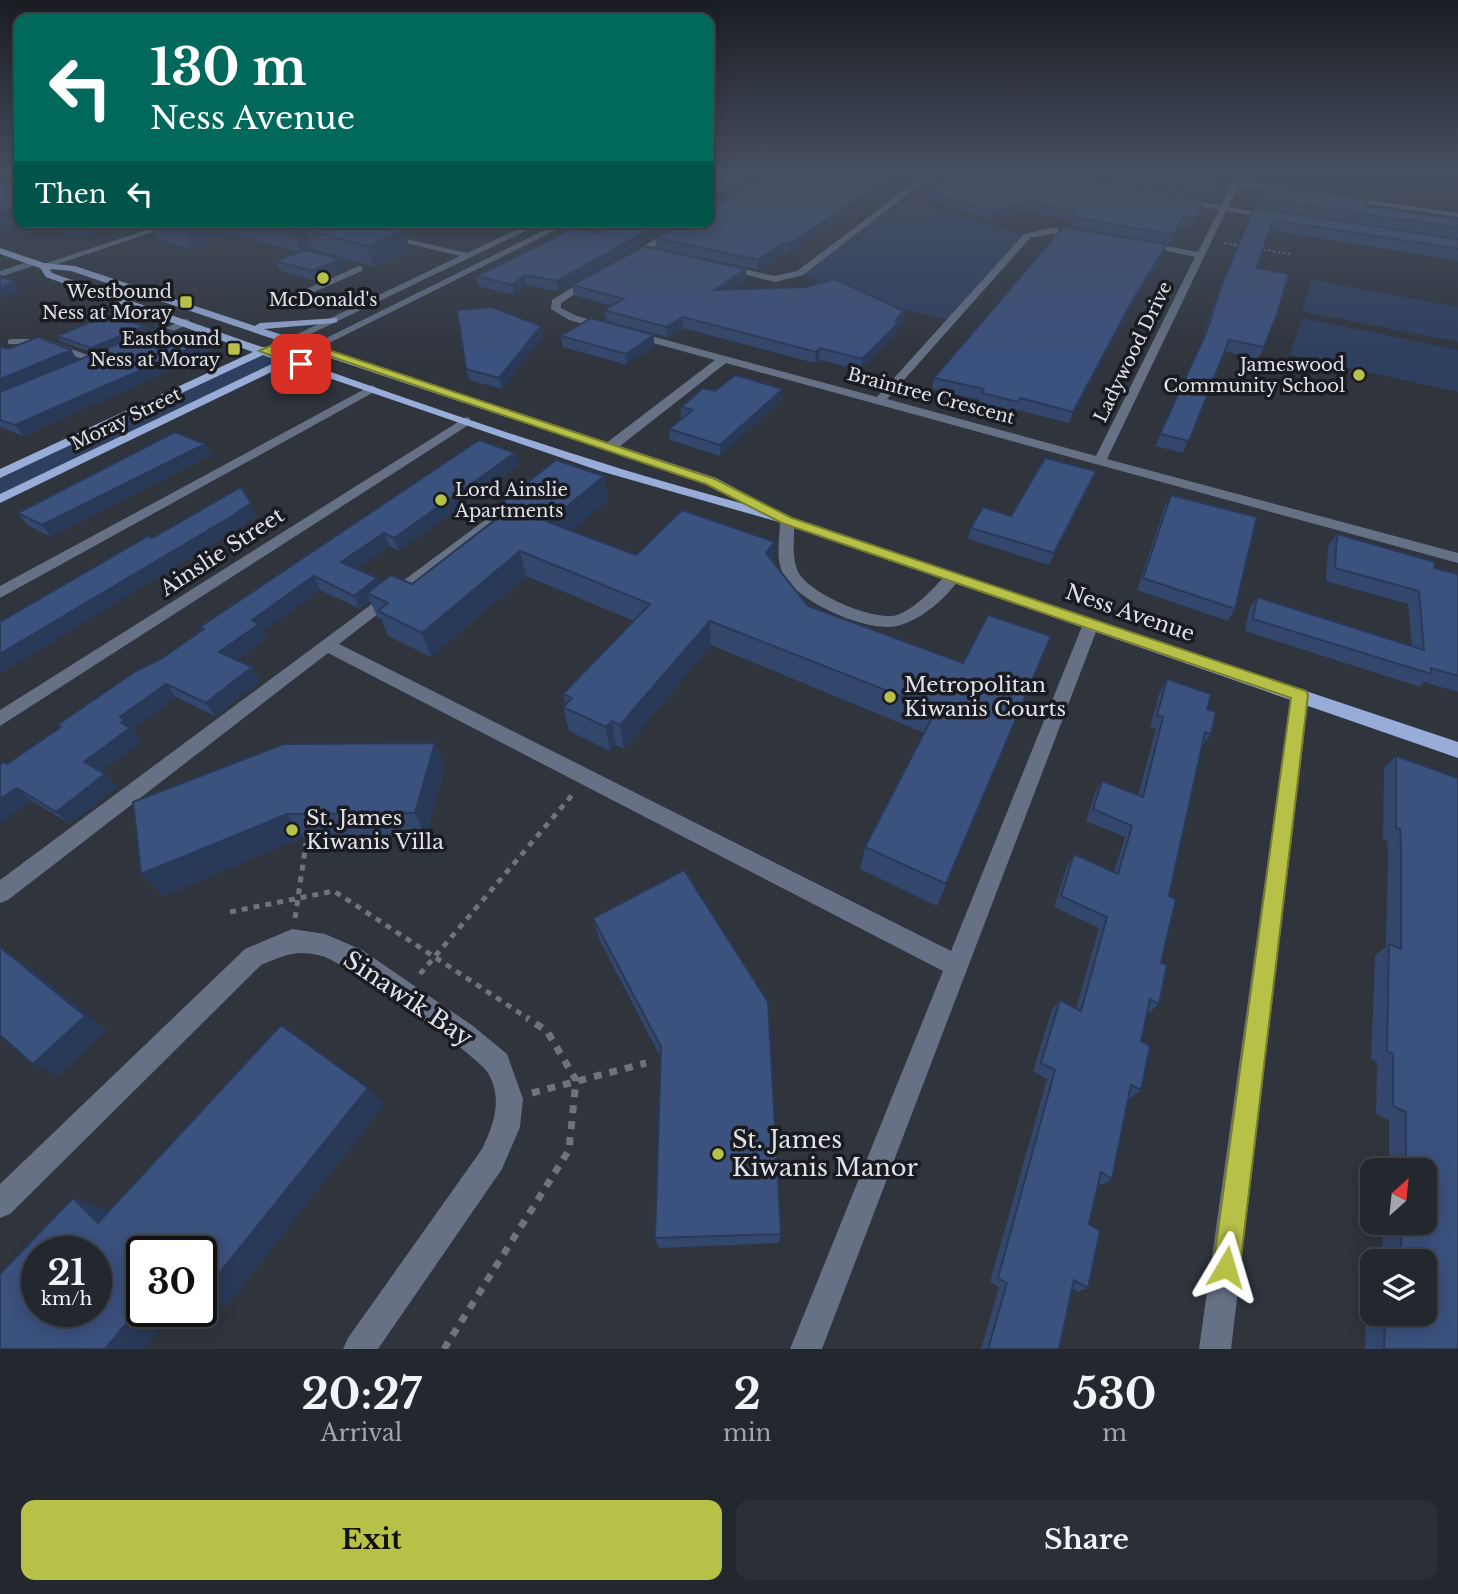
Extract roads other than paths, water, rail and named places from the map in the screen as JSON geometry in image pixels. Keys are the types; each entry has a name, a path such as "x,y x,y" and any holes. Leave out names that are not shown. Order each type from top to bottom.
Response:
{"main road":[{"name":"Ness Avenue","path":"0,251 38,265 72,268 711,481 787,520"},
{"name":"Ness Avenue","path":"38,265 49,275 572,458 694,497 787,520 1458,750"},
{"path":"251,327 333,320"},
{"name":"Moray Street","path":"0,474 290,340"},
{"name":"Moray Street","path":"0,499 313,347"}],"street":[{"path":"0,274 133,236"},
{"path":"389,236 469,256"},
{"name":"Moray Street","path":"290,340 511,236"},
{"name":"Moray Street","path":"313,347 540,236"},
{"name":"Braintree Crescent","path":"668,236 564,294 556,302 556,309 573,318 1458,558"},
{"path":"709,265 775,279 800,273 849,236"},
{"path":"880,400 1027,236"},
{"path":"1090,236 1097,237"},
{"name":"Ladywood Drive","path":"1100,460 1209,236"},
{"path":"474,239 494,244"},
{"path":"1136,244 1199,255"},
{"path":"643,250 656,253"},
{"path":"282,302 365,270 346,265"},
{"path":"140,342 186,323"},
{"path":"0,334 12,342 46,342 100,358 83,365"},
{"path":"2,351 12,342"},
{"path":"610,447 725,358"},
{"path":"0,593 372,389"},
{"name":"Ainslie Street","path":"0,719 466,421"},
{"path":"550,475 572,458"},
{"path":"0,893 518,499"},
{"path":"787,520 789,570 798,586 835,607 887,622 921,609 953,577"},
{"path":"806,1349 1091,624"},
{"path":"326,645 957,966"},
{"path":"1216,1349 1300,695"},
{"name":"Sinawik Bay","path":"0,1204 253,957 292,940 325,945 354,958 498,1063 510,1100 507,1127 492,1158 359,1349"}],"place":[{"name":"McDonald's","path":"323,278"},
{"name":"Westbound Ness at Moray","path":"186,302"},
{"name":"Eastbound Ness at Moray","path":"234,349"},
{"name":"Jameswood Community School","path":"1359,375"},
{"name":"Lord Ainslie Apartments","path":"441,500"},
{"name":"Metropolitan Kiwanis Courts","path":"890,697"},
{"name":"St. James Kiwanis Villa","path":"292,830"},
{"name":"St. James Kiwanis Manor","path":"718,1154"}]}
